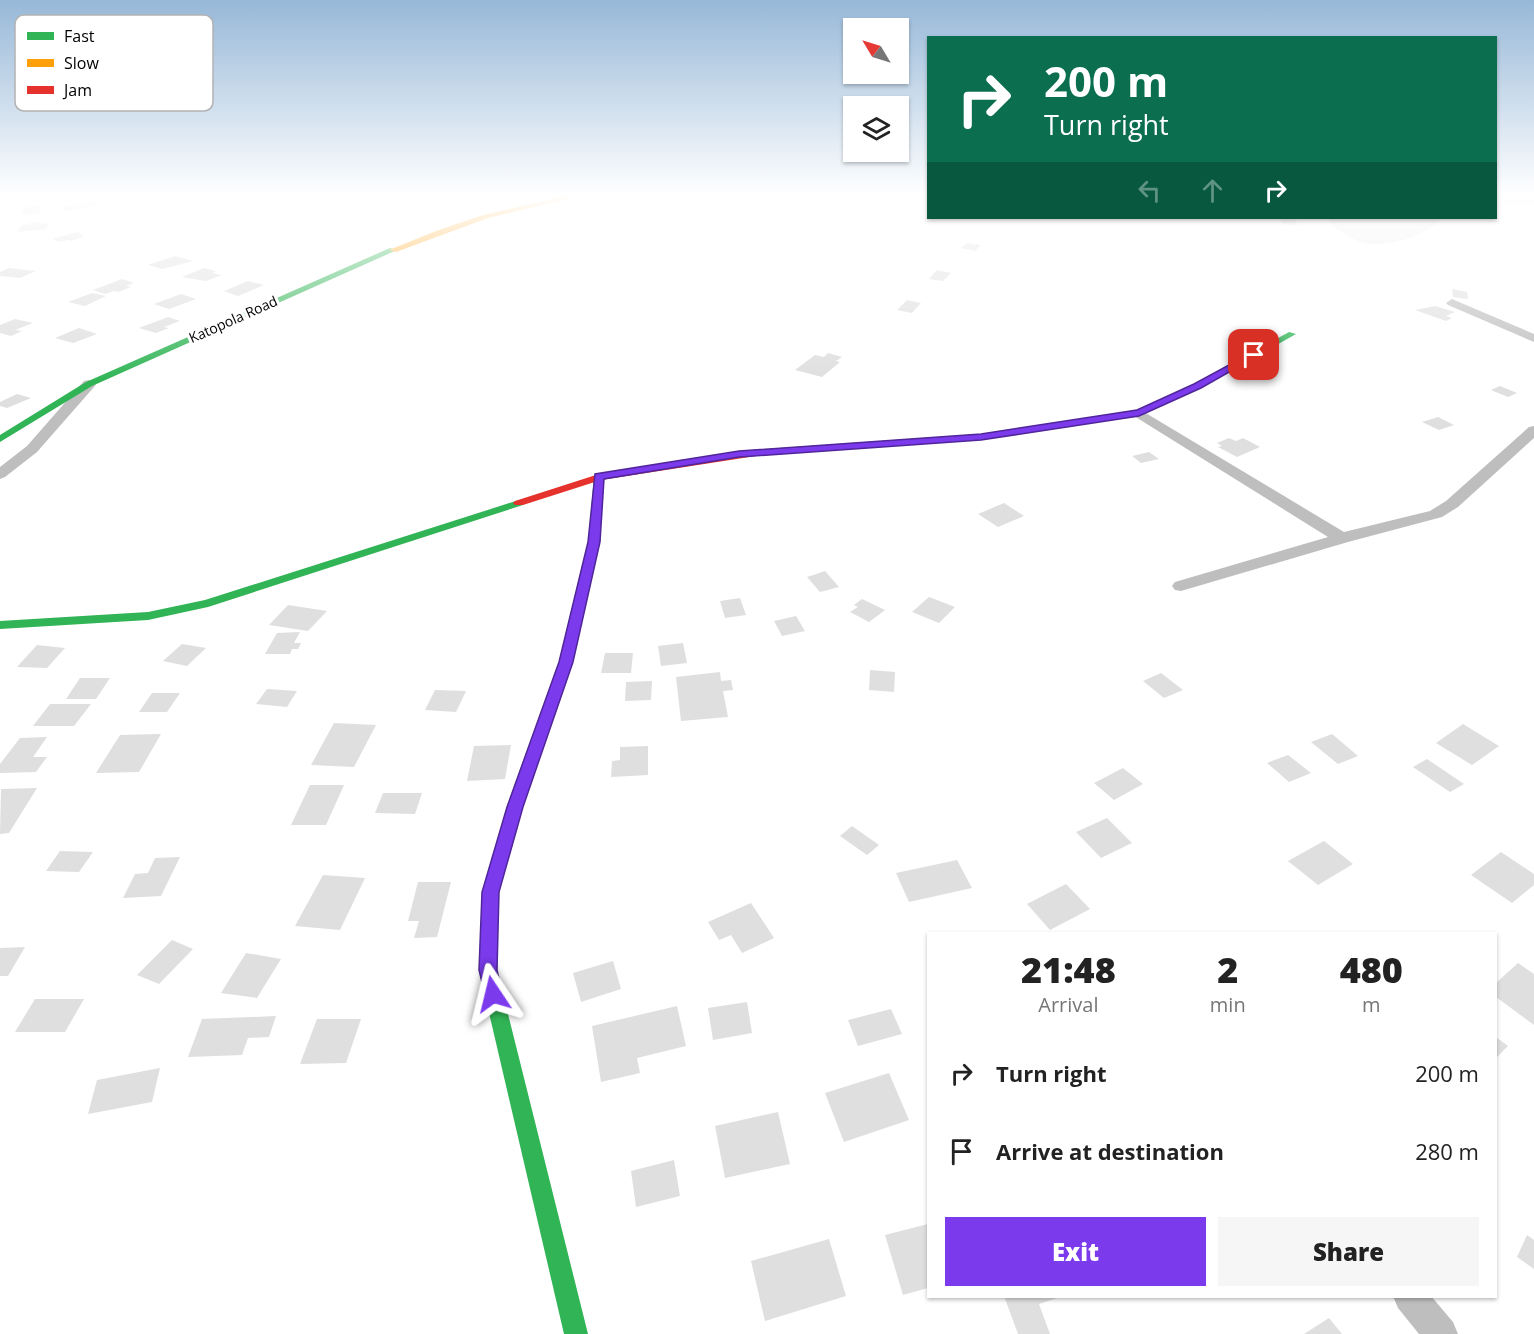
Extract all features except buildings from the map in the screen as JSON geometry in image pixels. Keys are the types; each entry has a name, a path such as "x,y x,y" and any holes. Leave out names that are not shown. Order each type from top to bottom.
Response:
{"street":[{"name":"Katopola Road","path":"0,439 89,384 376,257"},
{"path":"1452,303 1534,338"},
{"path":"0,625 148,616 208,603 598,477 739,454 981,437 1139,413 1198,386 1292,334"},
{"path":"0,474 32,449 89,384"},
{"path":"1139,413 1342,538"},
{"path":"1181,586 1342,538 1436,514 1461,496 1534,430"},
{"path":"576,1334 488,970 491,892 515,807 566,662 594,542 598,477"},
{"path":"1412,1298 1441,1334"}],"traffic: fast":[{"path":"0,439 89,384 377,257"},
{"path":"765,452 981,437 1139,413 1198,386 1292,334"},
{"path":"576,1334 488,970 491,892 515,806 566,662 594,542 599,477"},
{"path":"0,625 148,616 208,603 519,503"}],"traffic: jam":[{"path":"519,503 599,477 739,454 765,452"}],"route":[{"path":"493,994 488,970 491,892 515,807 566,662 594,542 598,477 739,454 981,437 1139,413 1198,386 1254,355"}]}
